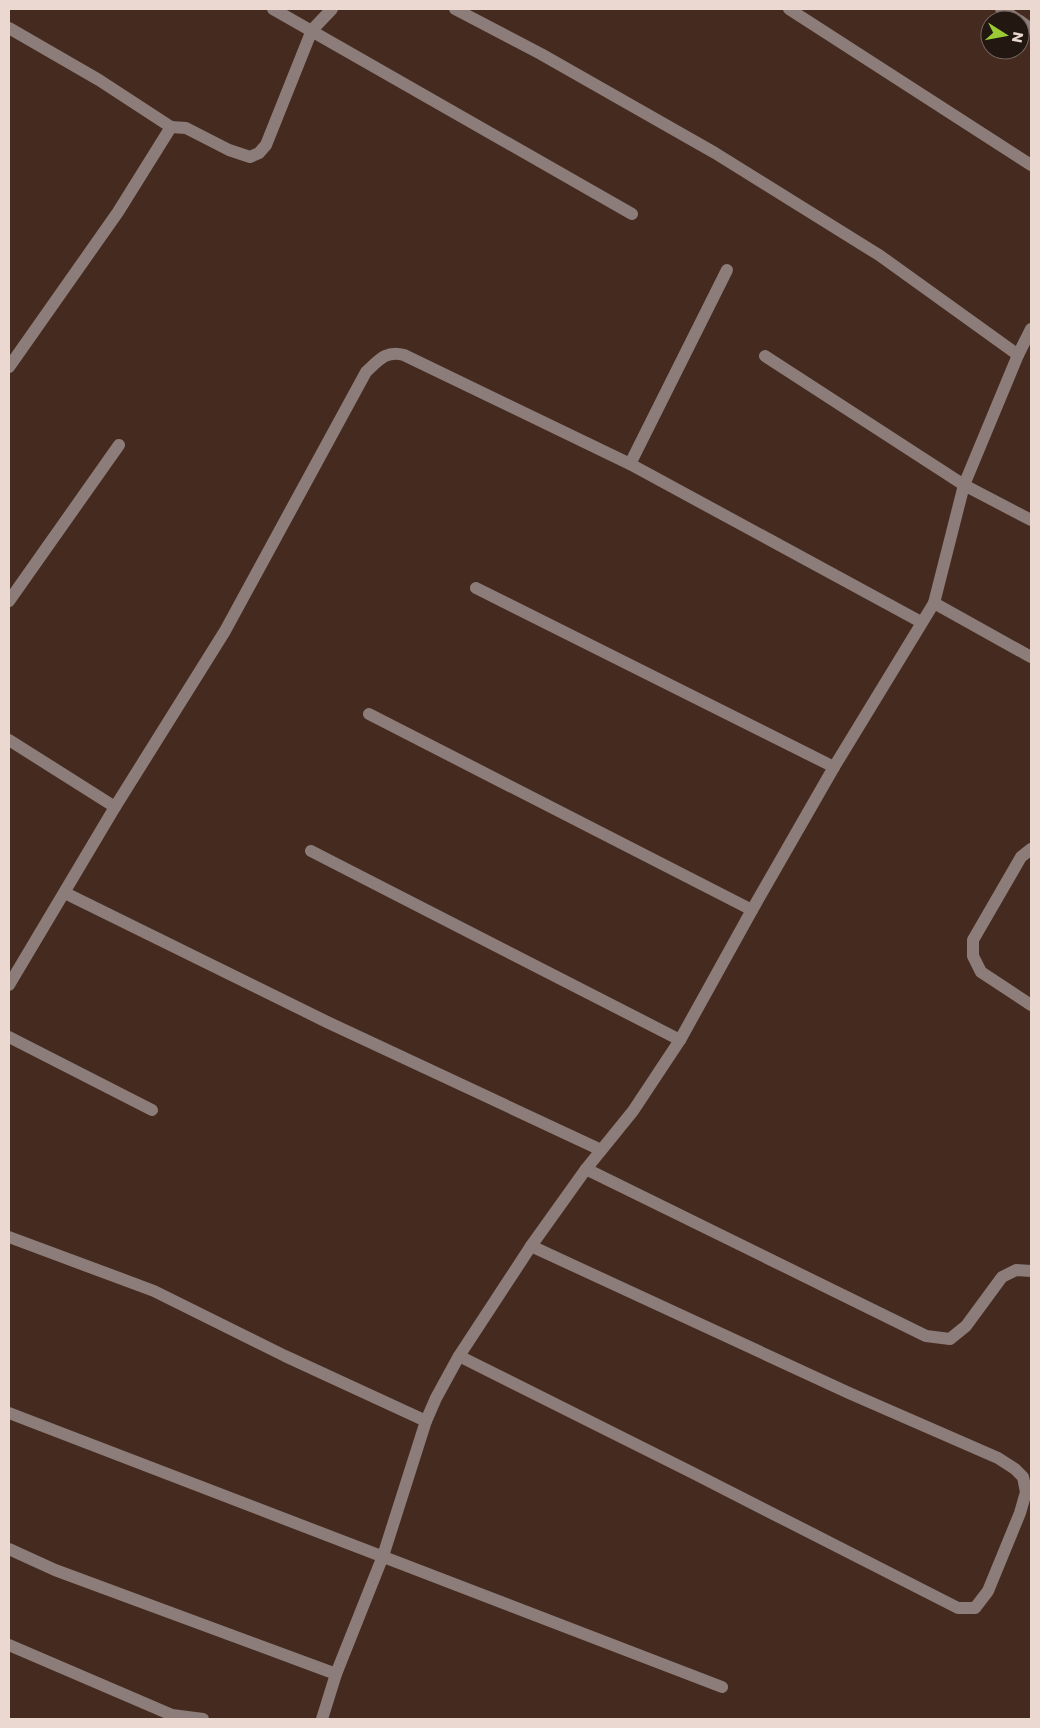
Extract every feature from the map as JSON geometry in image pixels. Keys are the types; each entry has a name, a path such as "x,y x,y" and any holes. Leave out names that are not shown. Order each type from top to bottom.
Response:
{"street":[{"path":"273,9 632,214"},
{"path":"9,28 100,80 171,126 186,128 229,150 250,157 259,153 266,145 312,30 332,9"},
{"path":"454,9 541,54 715,153 880,255 1018,355"},
{"path":"789,9 1031,165"},
{"path":"9,367 118,212 171,126"},
{"path":"630,464 727,270"},
{"path":"322,1719 336,1674 382,1556 426,1421 458,1356 531,1246 586,1169 633,1111 680,1040 834,767 934,603 964,485 1018,355 1031,329"},
{"path":"9,985 115,807 225,631 366,372 384,356 396,353 404,355 630,464 921,622"},
{"path":"765,356 964,485 1031,520"},
{"path":"9,602 119,445"},
{"path":"476,588 834,767"},
{"path":"934,603 1031,657"},
{"path":"369,714 752,910"},
{"path":"9,740 115,807"},
{"path":"1031,849 1021,858 973,940 973,956 981,972 1031,1005"},
{"path":"311,850 680,1040"},
{"path":"65,893 327,1022 601,1150"},
{"path":"9,1037 152,1110"},
{"path":"586,1169 926,1336 950,1339 966,1326 1002,1277 1016,1270 1031,1271"},
{"path":"9,1237 154,1291 285,1356 426,1421"},
{"path":"458,1356 958,1608 975,1608 988,1592 1020,1513 1026,1492 1024,1477 1015,1469 998,1458 848,1393 531,1246"},
{"path":"9,1413 722,1687"},
{"path":"9,1549 55,1570 336,1674"},
{"path":"9,1645 171,1717 203,1719"}]}
